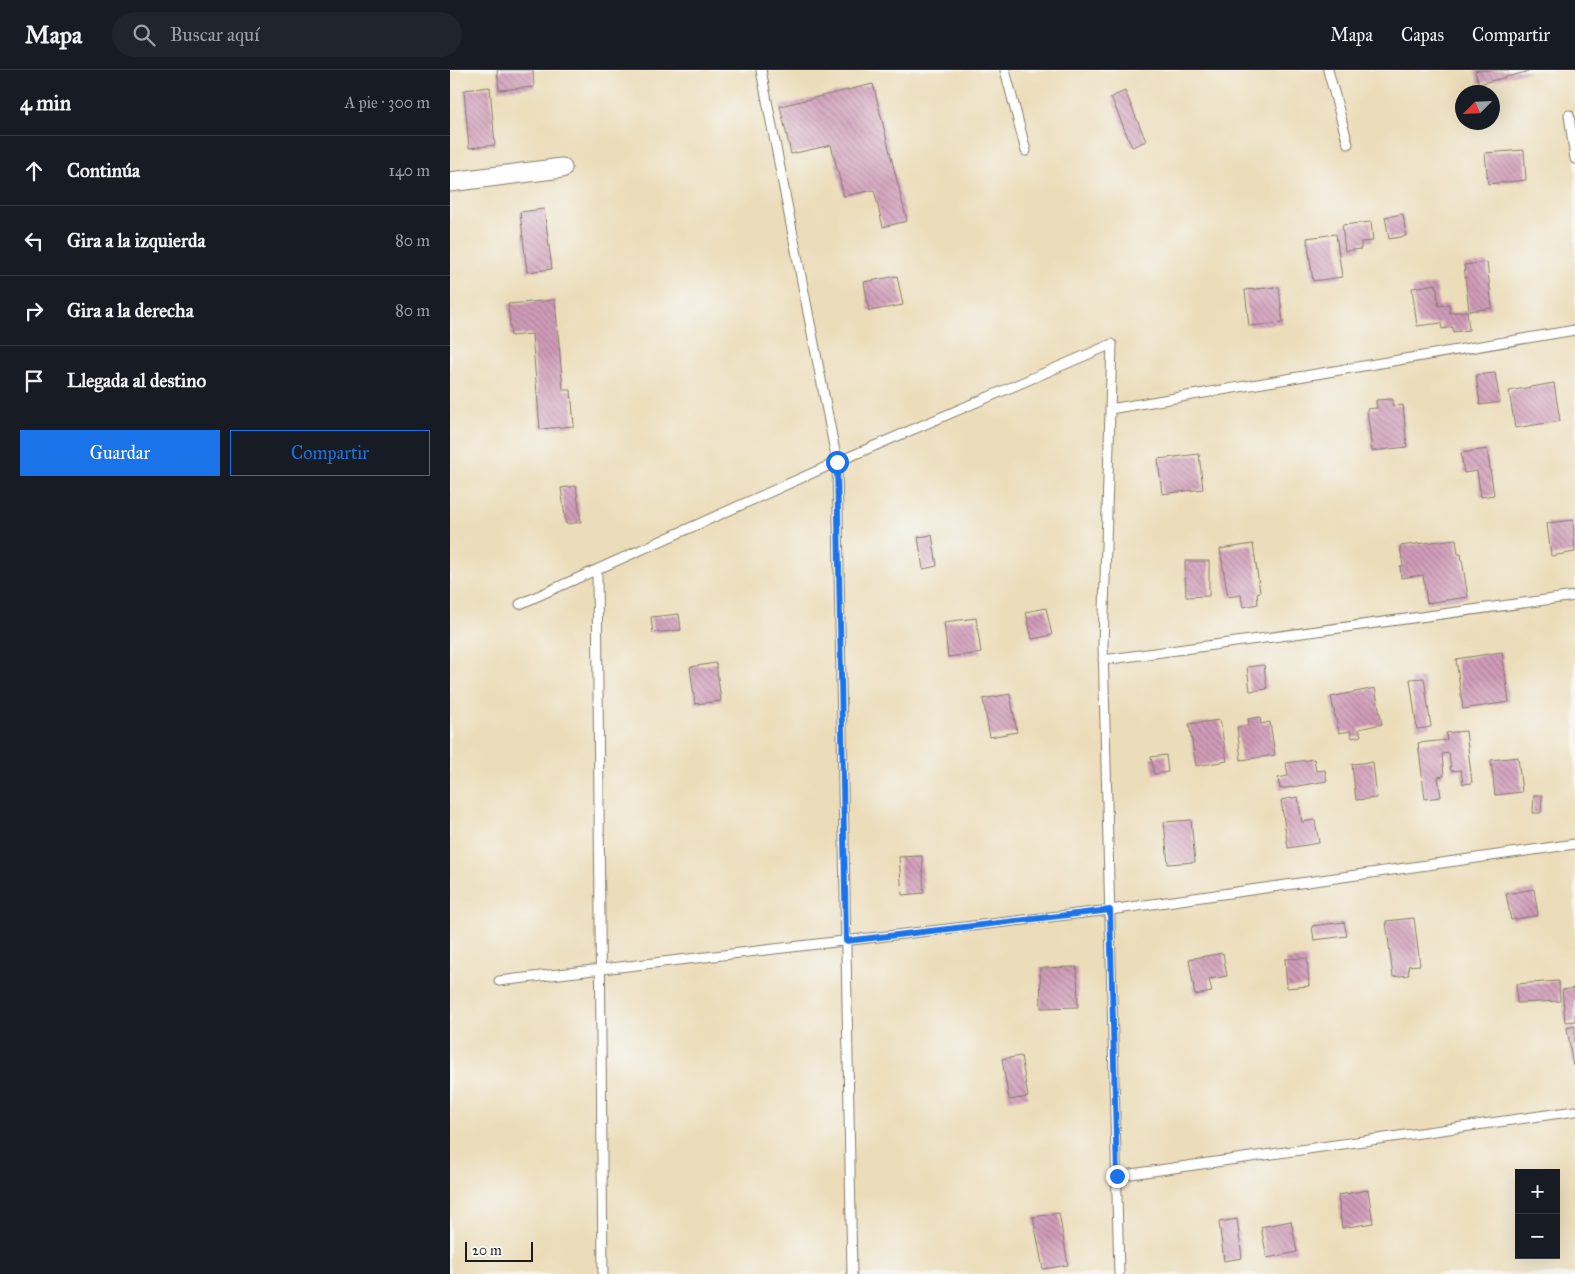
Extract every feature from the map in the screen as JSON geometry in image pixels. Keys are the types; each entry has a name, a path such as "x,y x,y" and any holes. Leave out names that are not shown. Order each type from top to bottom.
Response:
{"street":[{"path":"450,182 562,168"}],"lane":[{"path":"761,70 837,462 852,1274"},
{"path":"1004,70 1026,151"},
{"path":"1328,70 1348,144"},
{"path":"1569,115 1575,159"},
{"path":"1110,408 1575,330"},
{"path":"520,604 837,462 1112,344 1103,660 1119,1274"},
{"path":"597,570 603,1274"},
{"path":"1103,660 1575,596"},
{"path":"499,981 1110,910 1575,844"},
{"path":"1117,1176 1575,1112"}],"building":[{"path":"497,70 533,70 534,87 499,90"},
{"path":"1475,71 1530,71 1479,84"},
{"path":"873,84 907,221 883,227 874,190 844,196 831,145 791,154 780,106"},
{"path":"490,87 495,145 469,148 464,90"},
{"path":"1125,91 1146,141 1132,147 1111,97"},
{"path":"1524,150 1526,180 1488,184 1485,153"},
{"path":"544,209 552,269 527,272 520,212"},
{"path":"1403,214 1406,236 1389,239 1385,217"},
{"path":"1371,222 1373,241 1361,242 1361,249 1345,251 1342,225"},
{"path":"1336,234 1342,277 1313,281 1307,238"},
{"path":"1487,262 1492,308 1469,311 1464,265"},
{"path":"897,276 903,305 869,311 864,282"},
{"path":"1436,284 1439,306 1449,304 1450,313 1467,311 1469,330 1453,332 1453,327 1442,329 1441,323 1417,326 1412,288"},
{"path":"1279,287 1283,323 1249,326 1245,290"},
{"path":"555,300 563,390 571,390 574,426 540,429 532,334 511,336 508,304"},
{"path":"1495,373 1500,402 1480,405 1476,375"},
{"path":"1554,383 1560,421 1515,428 1509,391"},
{"path":"1392,399 1393,406 1403,405 1407,447 1372,451 1367,409 1377,408 1376,400"},
{"path":"1487,449 1494,495 1481,497 1477,471 1464,473 1461,453"},
{"path":"1199,454 1203,489 1162,494 1158,459"},
{"path":"576,486 581,522 566,524 561,488"},
{"path":"1573,520 1575,552 1551,556 1547,523"},
{"path":"932,535 937,566 923,569 918,537"},
{"path":"1456,539 1458,554 1461,554 1468,597 1427,603 1423,575 1401,578 1400,566 1403,566 1400,546"},
{"path":"1253,544 1260,592 1257,593 1258,604 1243,607 1241,595 1228,597 1220,549"},
{"path":"1185,561 1209,561 1209,596 1186,597"},
{"path":"1046,608 1052,635 1032,639 1026,612"},
{"path":"679,614 681,630 653,633 651,617"},
{"path":"976,618 981,653 948,657 944,622"},
{"path":"1502,652 1509,702 1463,709 1456,659"},
{"path":"716,663 721,701 695,704 690,667"},
{"path":"1264,665 1267,689 1250,691 1247,667"},
{"path":"1424,678 1431,727 1417,729 1410,679"},
{"path":"1375,688 1382,724 1359,729 1361,736 1352,738 1350,731 1339,733 1331,697"},
{"path":"1010,694 1017,732 990,737 983,699"},
{"path":"1260,717 1261,724 1270,722 1275,755 1241,760 1237,727 1249,725 1248,719"},
{"path":"1220,720 1227,761 1196,766 1189,724"},
{"path":"1466,731 1472,783 1463,784 1461,770 1451,771 1449,753 1442,754 1444,776 1438,777 1441,797 1425,799 1418,743 1447,740 1446,733"},
{"path":"1166,755 1168,772 1154,774 1151,757"},
{"path":"1518,757 1522,792 1495,795 1491,760"},
{"path":"1314,759 1316,771 1325,770 1327,781 1280,789 1278,778 1288,776 1286,763"},
{"path":"1373,762 1377,798 1356,800 1352,764"},
{"path":"1534,795 1542,795 1541,813 1533,813"},
{"path":"1298,797 1302,822 1315,820 1319,843 1288,848 1281,800"},
{"path":"1191,820 1195,862 1168,864 1164,822"},
{"path":"922,856 924,893 902,895 899,857"},
{"path":"1534,889 1538,915 1511,920 1506,894"},
{"path":"1414,918 1420,965 1408,966 1409,975 1393,977 1386,921"},
{"path":"1344,922 1347,936 1314,940 1312,926"},
{"path":"1223,953 1227,976 1209,979 1212,992 1195,995 1189,959"},
{"path":"1307,958 1309,986 1287,988 1285,959"},
{"path":"1077,967 1078,1007 1041,1008 1040,968"},
{"path":"1559,981 1560,1001 1517,1003 1516,984"},
{"path":"1575,988 1575,1021 1565,1022 1562,990"},
{"path":"1575,1026 1575,1065 1573,1066 1567,1028"},
{"path":"1021,1056 1028,1097 1009,1100 1002,1059"},
{"path":"1368,1190 1373,1223 1342,1228 1338,1195"},
{"path":"1059,1213 1068,1265 1043,1269 1033,1217"},
{"path":"1237,1219 1242,1258 1224,1261 1219,1222"},
{"path":"1291,1221 1297,1252 1267,1258 1261,1227"}],"route":[{"path":"837,462 846,941 1110,910 1117,1176"}]}
